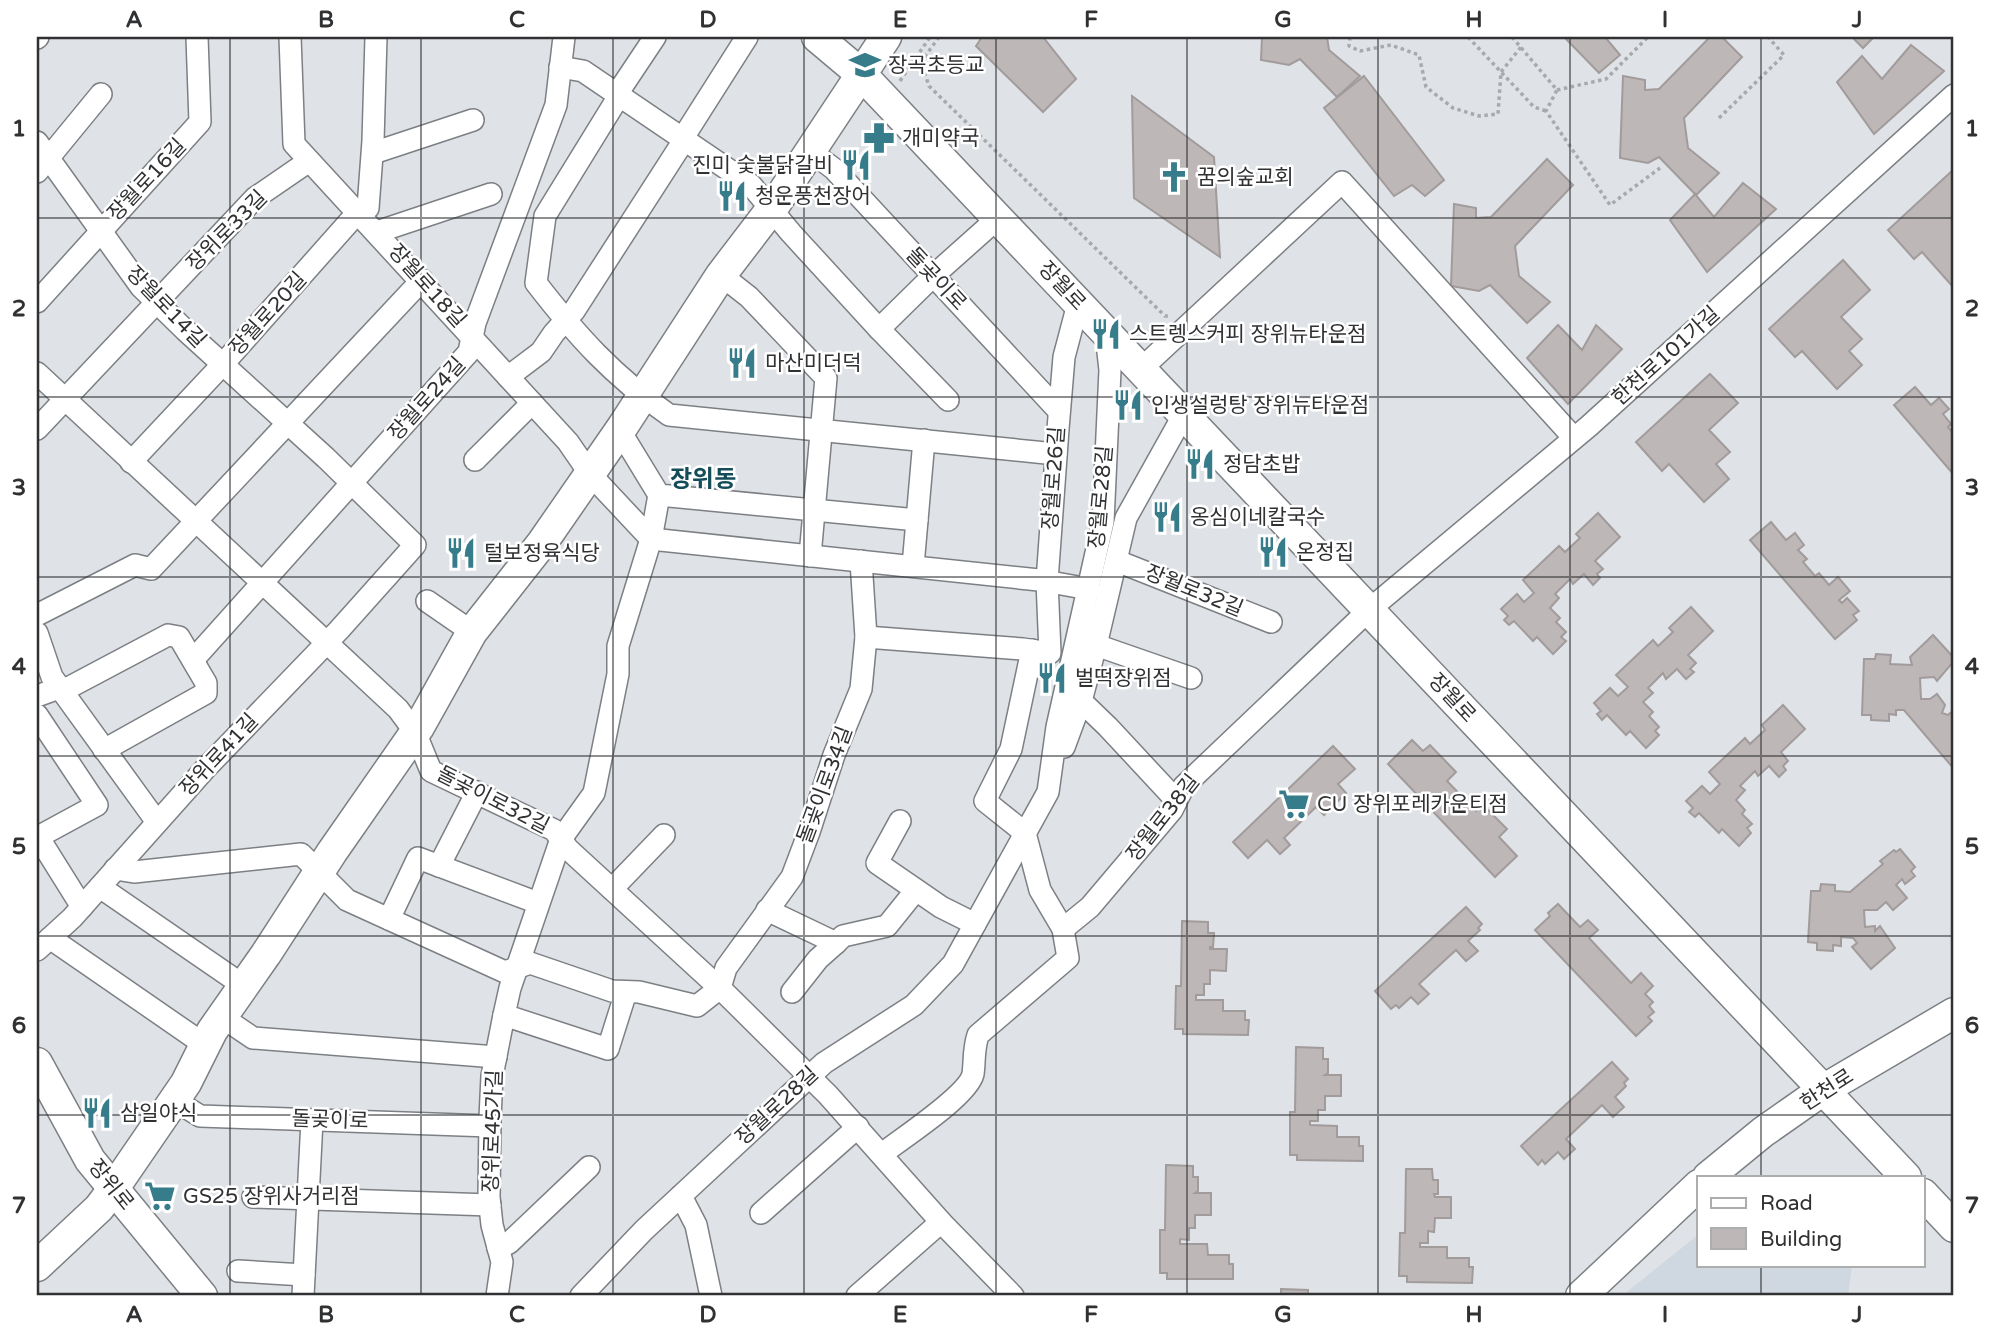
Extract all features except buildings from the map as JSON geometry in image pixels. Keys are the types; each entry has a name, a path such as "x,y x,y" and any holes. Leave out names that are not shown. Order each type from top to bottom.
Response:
{"main road":[{"name":"장월로","path":"817,37 861,74 1905,1176"},
{"path":"37,1266 99,1208 114,1188 186,1083 222,1017 415,733 472,632 542,543 620,431 721,275 771,209 887,37"},
{"name":"한천로","path":"1709,1176 1763,1132 1823,1090 1954,1013"},
{"name":"장위로","path":"37,1063 90,1160 202,1296"},
{"path":"1581,1296 1697,1187"},
{"path":"1924,1196 1954,1227"}],"street":[{"name":"장월로16길","path":"37,302 200,122 197,37"},
{"name":"장월로18길","path":"290,37 294,144 422,280 568,442 590,474"},
{"path":"361,214 368,208 373,153 376,37"},
{"name":"장월로24길","path":"193,660 470,352 475,323 556,105 564,37"},
{"path":"655,37 545,216 536,283 586,346 642,396 669,415 1056,454"},
{"path":"508,377 541,352 582,299 747,37"},
{"path":"560,67 583,71 751,185 879,329 948,400"},
{"path":"41,158 101,94"},
{"name":"한천로101가길","path":"1370,609 1574,438 1954,95"},
{"path":"373,153 473,121"},
{"name":"돌곶이로","path":"810,151 834,169 1059,411"},
{"name":"장월로14길","path":"41,158 101,230 141,287 415,545 325,643"},
{"name":"장위로33길","path":"37,429 255,198 309,161"},
{"path":"1141,369 1342,181 1574,438"},
{"name":"장월로18길","path":"377,232 491,194"},
{"path":"521,203 545,216"},
{"name":"장월로20길","path":"131,462 223,365 349,222 361,214"},
{"path":"879,329 998,218"},
{"path":"721,275 749,298 826,378 810,556"},
{"path":"37,615 135,565 151,569 422,280"},
{"name":"장월로26길","path":"1025,833 985,801 1011,750 1041,652 1064,357 1078,304"},
{"name":"장월로28길","path":"581,1296 644,1230 808,1077 824,1063 914,1005 953,964 1048,792 1057,727 1103,522 1110,370 1106,334"},
{"path":"37,373 398,709 415,733"},
{"path":"475,460 532,403"},
{"name":"장월로32길","path":"1048,792 1081,701 1126,518 1184,414"},
{"path":"561,839 594,793 618,674 618,646 651,540 659,495 620,431"},
{"path":"913,566 924,440"},
{"path":"590,474 651,540 913,566 1088,589"},
{"path":"659,495 917,520"},
{"name":"돌곶이로34길","path":"720,988 726,968 792,877 834,755 861,689 866,637 861,561"},
{"name":"장월로32길","path":"1117,561 1271,622"},
{"path":"427,601 472,632"},
{"name":"장월로38길","path":"1063,929 1090,906 1172,810 1184,786 1370,609"},
{"path":"37,633 52,677 157,822"},
{"path":"37,696 59,688 68,688 168,635 180,637 206,683 206,693 104,750"},
{"path":"866,637 1073,657"},
{"name":"장위로41길","path":"43,944 82,907 157,822 325,643"},
{"path":"1096,645 1191,678"},
{"path":"1081,701 1176,800"},
{"path":"37,715 97,805 37,836 82,907"},
{"name":"돌곶이로32길","path":"415,733 431,771 554,830 568,849 720,988 808,1077 1013,1296"},
{"path":"439,866 477,792"},
{"path":"900,821 877,863 916,890 975,924"},
{"path":"882,1154 963,1092 973,1075 973,1051 978,1035 1068,958 1063,929 1040,890 1025,833"},
{"path":"612,889 664,835"},
{"name":"장위로45가길","path":"497,1296 502,1262 491,1205 492,1076 517,967 561,839"},
{"path":"115,869 134,872 302,853 347,900 505,972 530,962 612,991 639,992 697,1006 720,988"},
{"path":"389,919 418,858 538,903"},
{"path":"100,887 244,986"},
{"path":"792,992 818,959 843,936 887,926 916,890"},
{"path":"767,910 835,943"},
{"path":"43,944 205,1045"},
{"path":"504,1015 608,1049 626,992"},
{"path":"222,1017 253,1038 496,1057"},
{"name":"돌곶이로","path":"174,1100 200,1115 490,1126"},
{"path":"238,1271 303,1286 312,1119"},
{"path":"761,1213 858,1128"},
{"path":"498,1248 509,1243 589,1167"},
{"path":"681,1196 696,1225 710,1296"},
{"name":"장위로45가길","path":"253,1197 491,1205"},
{"path":"858,1296 941,1222"}],"path":[{"path":"939,37 921,62 929,86 1165,316 1196,317"},
{"path":"1350,37 1349,46 1360,51 1391,45 1419,55 1426,87 1453,108 1479,116 1498,114 1501,72 1521,47"},
{"path":"1468,37 1534,107 1546,111 1610,205 1660,168"},
{"path":"1512,37 1557,90"},
{"path":"1546,111 1557,90 1606,79 1647,37"},
{"path":"1719,118 1784,55 1768,37"}],"shaded area":[{"path":"1697,1236 1697,1266 1852,1266 1848,1296 1622,1296"}],"place":[{"name":"장곡초등교","path":"865,65"},
{"name":"개미약국","path":"879,138"},
{"name":"진미 숯불닭갈비","path":"856,165"},
{"name":"꿈의숲교회","path":"1174,177"},
{"name":"청운풍천장어","path":"732,196"},
{"name":"스트렝스커피 장위뉴타운점","path":"1106,334"},
{"name":"마산미더덕","path":"742,363"},
{"name":"인생설렁탕 장위뉴타운점","path":"1128,405"},
{"name":"정담초밥","path":"1200,464"},
{"name":"옹심이네칼국수","path":"1167,517"},
{"name":"온정집","path":"1273,552"},
{"name":"털보정육식당","path":"461,553"},
{"name":"벌떡장위점","path":"1052,678"},
{"name":"CU 장위포레카운티점","path":"1294,804"},
{"name":"삼일야식","path":"97,1113"},
{"name":"GS25 장위사거리점","path":"160,1196"}],"district":[{"name":"장위동","path":"703,479"}]}
